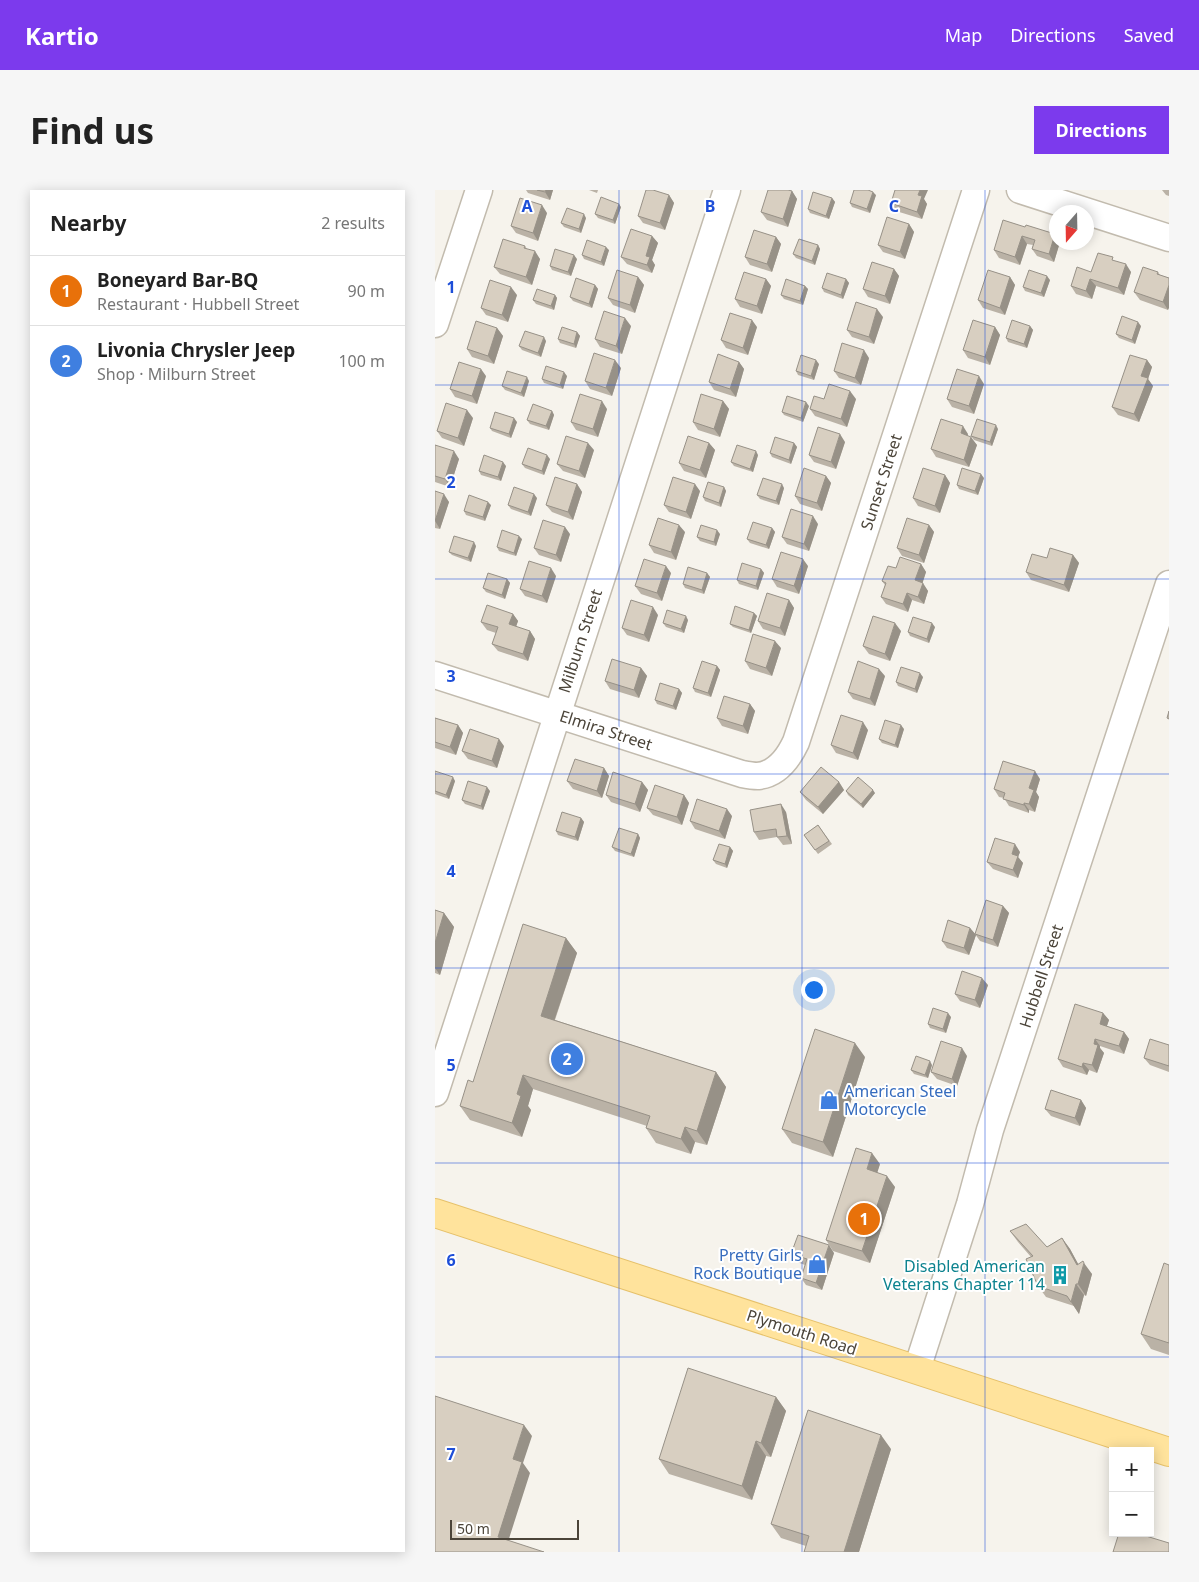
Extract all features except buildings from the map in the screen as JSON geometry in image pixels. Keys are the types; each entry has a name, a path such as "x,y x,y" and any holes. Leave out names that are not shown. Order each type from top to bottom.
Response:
{"main road":[{"name":"Plymouth Road","path":"435,1213 1169,1452"}],"street":[{"path":"435,324 479,190"},
{"name":"Milburn Street","path":"435,1094 727,190"},
{"name":"Sunset Street","path":"776,768 791,754 796,742 976,190"},
{"path":"1020,190 1169,238"},
{"name":"Hubbell Street","path":"917,1369 967,1212 990,1130 1169,584"},
{"name":"Elmira Street","path":"435,675 742,774 759,776 776,768"}],"place":[{"name":"Livonia Chrysler Jeep","path":"567,1059"},
{"name":"American Steel Motorcycle","path":"829,1100"},
{"name":"Boneyard Bar-BQ","path":"864,1219"},
{"name":"Pretty Girls Rock Boutique","path":"817,1264"},
{"name":"Disabled American Veterans Chapter 114","path":"1060,1275"}]}
